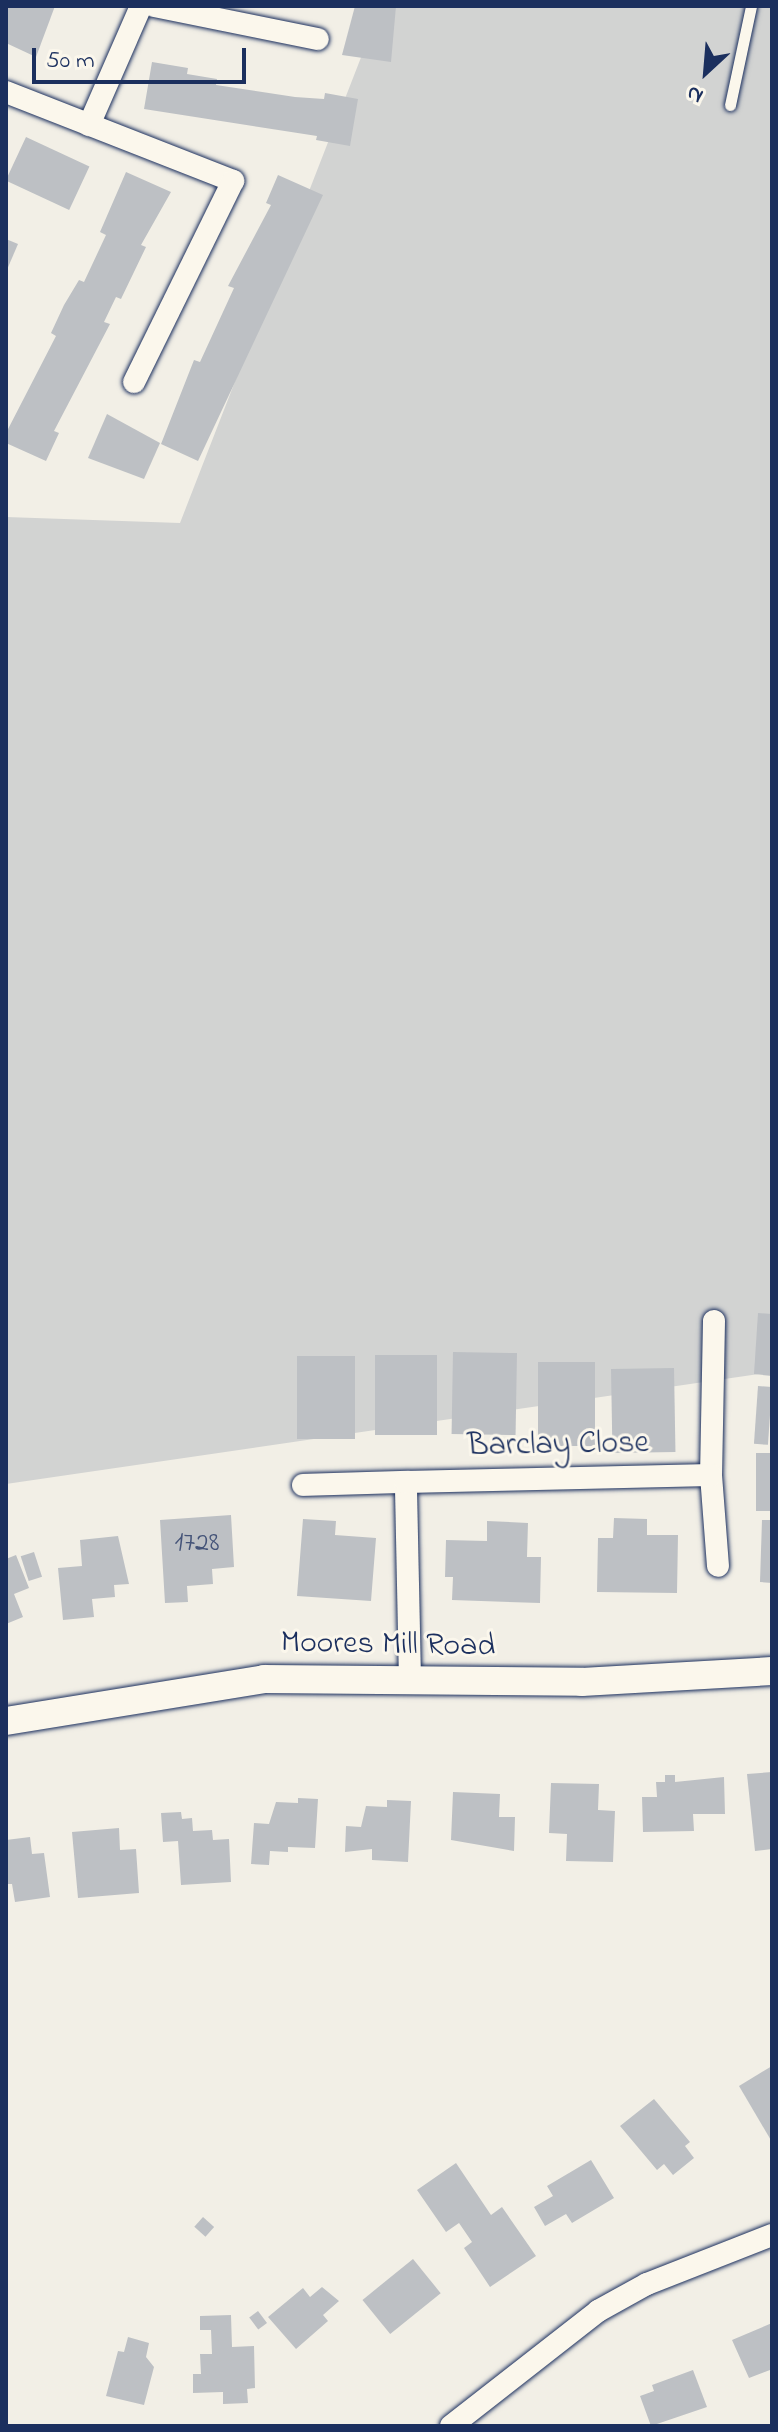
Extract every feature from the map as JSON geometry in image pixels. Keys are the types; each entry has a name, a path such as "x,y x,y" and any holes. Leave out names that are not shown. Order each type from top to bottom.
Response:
{"street":[{"path":"89,125 141,6"},
{"path":"154,6 318,39"},
{"path":"6,92 233,181 134,382"},
{"path":"714,1321 711,1475 718,1566"},
{"name":"Barclay Close","path":"303,1485 711,1475"},
{"path":"406,1482 410,1680"},
{"name":"Moores Mill Road","path":"6,1721 264,1679 582,1682 772,1671"},
{"path":"451,2426 551,2343 598,2311 647,2284 772,2235"}],"lane":[{"path":"730,105 751,6"}],"shaded area":[{"path":"381,6 772,6 772,1372 6,1484 6,517 180,523"}],"building":[{"path":"6,6 55,6 36,57 6,43"},
{"path":"355,6 396,6 391,62 342,55"},
{"path":"152,62 188,68 187,74 217,79 216,85 295,97 324,99 325,93 358,99 350,146 316,140 317,136 144,109"},
{"path":"26,137 89,167 69,210 6,181"},
{"path":"126,172 171,192 141,245 146,247 121,299 116,297 104,322 110,324 54,431 59,433 46,461 6,443 6,433 56,336 51,333 64,305 79,280 84,282 106,235 100,232"},
{"path":"278,175 323,195 198,461 161,444 194,360 200,362 234,288 228,286 271,205 266,203"},
{"path":"6,239 18,244 6,272"},
{"path":"107,414 160,443 144,479 88,458"},
{"path":"758,1313 772,1314 772,1376 754,1374"},
{"path":"453,1352 517,1353 516,1435 452,1434"},
{"path":"375,1355 437,1355 437,1435 375,1435"},
{"path":"297,1356 355,1356 355,1439 297,1439"},
{"path":"538,1362 595,1362 595,1446 538,1446"},
{"path":"674,1368 675,1452 612,1453 611,1369"},
{"path":"758,1386 772,1387 768,1445 754,1444"},
{"path":"756,1453 772,1453 772,1511 756,1511"},
{"path":"231,1515 234,1567 212,1569 213,1584 187,1586 188,1602 165,1603 160,1520"},
{"path":"614,1518 647,1519 647,1535 678,1535 677,1593 597,1592 598,1538 613,1538"},
{"path":"303,1519 336,1521 335,1535 376,1538 371,1601 297,1596"},
{"path":"762,1520 772,1520 772,1583 760,1582"},
{"path":"487,1521 528,1523 527,1557 541,1557 540,1603 452,1600 453,1577 445,1577 446,1540 487,1541"},
{"path":"118,1536 129,1584 114,1585 115,1597 92,1599 94,1617 63,1620 58,1568 82,1566 80,1540"},
{"path":"34,1552 42,1577 29,1581 21,1556"},
{"path":"16,1555 29,1588 14,1594 23,1617 6,1624 6,1559"},
{"path":"772,1772 772,1849 755,1851 747,1774"},
{"path":"665,1775 675,1775 675,1782 724,1777 725,1814 693,1814 694,1831 643,1832 642,1797 657,1797 656,1782 665,1782"},
{"path":"551,1783 599,1784 598,1810 615,1811 613,1862 566,1861 567,1834 549,1833"},
{"path":"453,1792 500,1794 499,1817 515,1817 514,1851 451,1840"},
{"path":"298,1798 318,1799 315,1848 288,1847 288,1852 270,1851 269,1865 251,1864 254,1823 269,1824 276,1802 298,1803"},
{"path":"387,1800 411,1801 408,1862 372,1860 372,1849 345,1852 346,1826 361,1827 366,1806 387,1807"},
{"path":"181,1812 182,1819 192,1818 193,1831 212,1830 213,1840 229,1839 231,1882 181,1885 178,1841 163,1842 161,1813"},
{"path":"119,1828 120,1850 136,1849 139,1893 78,1898 72,1832"},
{"path":"30,1837 32,1854 44,1853 50,1897 15,1902 12,1884 6,1884 6,1840"},
{"path":"772,2066 772,2142 739,2086"},
{"path":"654,2099 690,2142 685,2146 694,2158 673,2175 664,2164 657,2170 620,2126"},
{"path":"591,2160 614,2198 572,2223 566,2214 545,2226 534,2207 553,2196 547,2186"},
{"path":"456,2163 491,2215 502,2207 536,2256 490,2287 464,2248 472,2242 459,2223 446,2232 417,2190"},
{"path":"203,2217 214,2227 205,2237 194,2227"},
{"path":"413,2259 441,2293 390,2334 362,2300"},
{"path":"322,2287 339,2301 323,2315 328,2321 296,2349 268,2317 303,2288 310,2297"},
{"path":"258,2311 267,2323 258,2330 249,2318"},
{"path":"231,2315 232,2347 254,2346 255,2388 247,2389 248,2403 223,2404 223,2392 193,2393 193,2374 201,2374 200,2354 212,2354 211,2330 200,2330 200,2316"},
{"path":"772,2323 772,2375 770,2370 749,2378 732,2340"},
{"path":"128,2337 149,2343 146,2357 154,2367 144,2405 106,2396 118,2351 124,2352"},
{"path":"693,2370 707,2407 651,2426 640,2396 654,2391 652,2385"}]}
